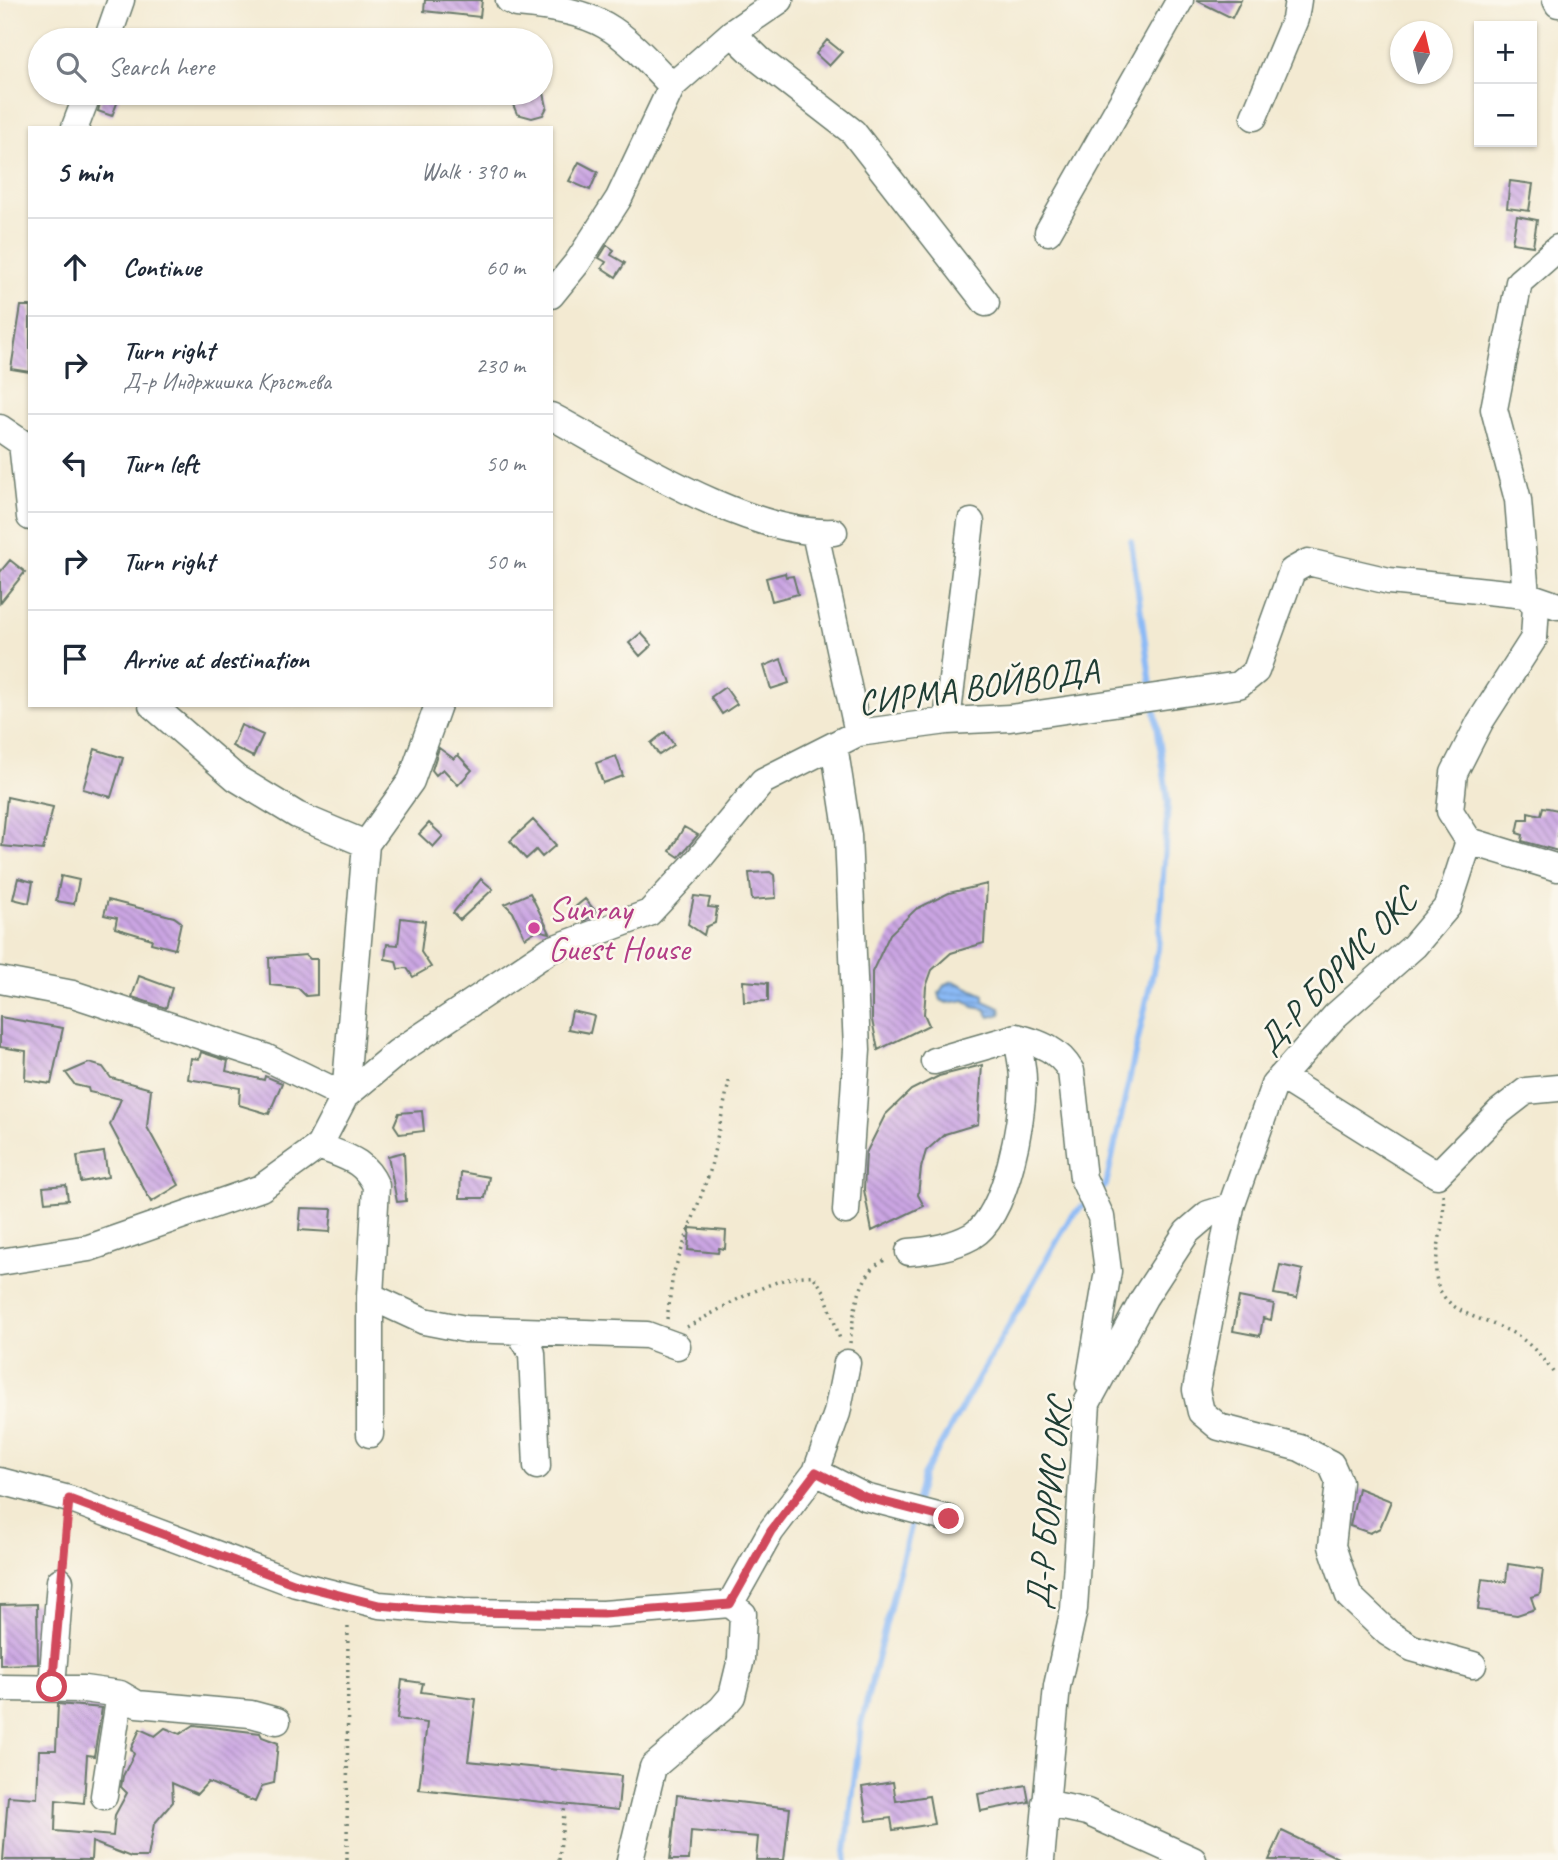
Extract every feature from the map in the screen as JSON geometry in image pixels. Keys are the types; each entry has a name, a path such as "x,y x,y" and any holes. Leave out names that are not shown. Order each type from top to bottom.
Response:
{"street":[{"path":"111,28 121,0"},
{"path":"509,0 517,4 582,13 604,22 627,40 672,86"},
{"path":"553,293 578,263 619,198 672,86 732,33 780,0"},
{"path":"1048,232 1180,0"},
{"path":"1254,117 1295,19 1298,0"},
{"path":"732,33 760,60 853,132 986,303"},
{"path":"75,126 83,105"},
{"path":"1558,248 1519,282 1494,409 1518,500 1526,595 1536,606 1534,638 1480,722 1454,773 1450,811 1468,841 1558,868"},
{"path":"553,417 696,494 748,514 824,532 858,733"},
{"path":"0,428 22,443 28,461"},
{"path":"947,721 971,522"},
{"name":"СИРМА ВОЙВОДА","path":"0,1262 89,1248 261,1188 319,1146 345,1096 398,1052 550,950 649,913 699,859 762,781 858,733 947,721 1010,718 1174,692 1239,685 1256,671 1292,571 1319,564 1389,581 1526,595 1558,606"},
{"path":"154,707 236,778 297,815 366,844"},
{"path":"0,980 73,994 265,1057 345,1096 366,844 411,781 437,707"},
{"path":"834,745 848,835 856,1037 846,1211"},
{"name":"Д-Р БОРИС ОКС","path":"1041,1860 1057,1686 1074,1609 1087,1403 1132,1319 1188,1232 1208,1214 1231,1207 1274,1085 1335,1016 1414,946 1448,906 1468,841"},
{"path":"909,1252 948,1247 974,1235 991,1216 1004,1188 1015,1143 1023,1079 1017,1037"},
{"path":"934,1061 1017,1037 1042,1043 1064,1059 1071,1071 1083,1178 1101,1217 1108,1271 1087,1403"},
{"path":"1281,1077 1437,1175 1499,1112 1526,1091 1558,1088"},
{"path":"319,1146 356,1161 369,1170 376,1186 370,1296 370,1434"},
{"path":"1231,1207 1196,1390 1201,1412 1219,1427 1300,1448 1331,1464 1339,1482 1332,1546 1349,1596 1388,1633 1412,1648 1473,1665"},
{"path":"370,1296 424,1321 465,1329 679,1337"},
{"path":"520,1333 532,1353 537,1466"},
{"path":"730,1604 771,1531 816,1472 837,1413 848,1363"},
{"path":"816,1472 865,1497 949,1519"},
{"path":"0,1481 69,1499 296,1584 379,1605 463,1612 603,1614 730,1604 743,1614 741,1659 732,1696 721,1709 653,1767 630,1860"},
{"path":"52,1687 60,1581"},
{"path":"0,1688 52,1687 120,1694 137,1704 251,1714 277,1721"},
{"path":"104,1796 120,1694"},
{"path":"1045,1803 1087,1812 1193,1860"}],"path":[{"path":"647,1335 668,1331 667,1302 673,1274 710,1171 730,1077"},
{"path":"1437,1175 1444,1198 1436,1275 1442,1296 1456,1308 1518,1336 1542,1357 1555,1375"},
{"path":"848,1363 855,1306 861,1286 882,1261 909,1252"},
{"path":"679,1337 748,1295 798,1275 813,1276 824,1291 848,1363"},
{"path":"60,1581 69,1499"},
{"path":"347,1860 348,1598"},
{"path":"559,1860 565,1804"}],"water":[{"path":"953,981 984,995 984,1001 1000,1008 1001,1014 990,1017 985,1009 973,1007 965,1000 947,1003 941,1000 939,993 945,984"}],"building":[{"path":"425,0 482,0 480,17 424,11"},
{"path":"1196,0 1241,0 1232,18"},
{"path":"827,40 842,52 829,66 816,54"},
{"path":"100,105 116,105 112,116 98,111"},
{"path":"513,105 547,105 543,115 532,118 517,114"},
{"path":"579,162 598,172 590,190 569,181"},
{"path":"1510,181 1533,184 1529,211 1507,208"},
{"path":"1517,216 1537,220 1533,246 1512,243"},
{"path":"607,245 614,250 611,255 625,263 616,277 602,268 606,262 599,258"},
{"path":"21,306 28,306 28,372 11,369"},
{"path":"10,560 25,572 0,603 0,572"},
{"path":"785,573 786,577 793,576 798,594 772,601 766,578"},
{"path":"641,633 652,645 640,656 629,643"},
{"path":"781,659 789,683 771,689 764,666"},
{"path":"725,687 737,704 722,714 711,697"},
{"path":"241,725 263,735 253,757 232,746"},
{"path":"665,732 674,745 659,755 651,743"},
{"path":"439,748 454,759 458,755 472,770 458,785 443,769 436,775 432,770"},
{"path":"95,749 123,758 111,797 83,789"},
{"path":"616,756 623,776 603,783 596,763"},
{"path":"7,797 53,807 43,850 2,846"},
{"path":"1543,807 1558,810 1558,851 1522,841 1523,835 1517,833 1520,819 1528,819 1528,812 1541,815"},
{"path":"533,820 556,845 542,857 536,850 526,859 510,841"},
{"path":"429,823 443,836 433,847 419,834"},
{"path":"684,827 698,835 679,857 670,851"},
{"path":"770,872 774,875 776,898 752,900 749,873"},
{"path":"61,876 79,880 74,904 56,901"},
{"path":"18,878 33,882 29,903 13,899"},
{"path":"481,879 493,889 460,920 453,913"},
{"path":"987,884 984,943 951,953 932,970 926,987 924,1014 929,1025 878,1050 872,1020 872,972 890,934 916,909 949,893"},
{"path":"530,893 550,933 537,930 525,938 513,912 505,904"},
{"path":"694,896 710,898 708,907 717,908 715,923 706,927 704,935 688,924"},
{"path":"585,899 597,913 584,921 574,908"},
{"path":"108,900 174,917 181,922 175,949 151,943 152,939 115,928 117,918 104,915"},
{"path":"401,918 425,921 421,952 431,967 413,977 407,968 398,969 396,961 385,959 387,944 398,945"},
{"path":"306,955 310,959 317,959 317,995 306,996 298,988 270,985 269,958"},
{"path":"139,976 172,988 166,1008 132,997"},
{"path":"743,981 768,983 768,1001 744,1002"},
{"path":"572,1011 594,1016 590,1033 568,1029"},
{"path":"0,1017 63,1028 51,1084 25,1080 26,1051 0,1047"},
{"path":"201,1052 228,1061 226,1071 264,1080 265,1076 282,1083 269,1114 239,1105 240,1088 188,1079 191,1058 199,1059"},
{"path":"89,1063 103,1067 111,1078 151,1089 147,1127 179,1185 151,1202 110,1125 121,1099 89,1092 88,1088 75,1085 66,1073"},
{"path":"982,1065 978,1124 945,1134 926,1151 918,1195 924,1206 872,1231 864,1190 866,1153 885,1115 911,1090 939,1076"},
{"path":"422,1111 424,1131 400,1134 394,1125 399,1113"},
{"path":"104,1152 108,1177 81,1182 77,1156"},
{"path":"404,1152 406,1201 397,1202 388,1156"},
{"path":"461,1172 489,1177 485,1198 460,1198"},
{"path":"66,1185 68,1200 45,1202 43,1187"},
{"path":"301,1208 332,1209 330,1232 299,1230"},
{"path":"690,1228 726,1231 725,1249 719,1248 718,1253 688,1250"},
{"path":"1280,1265 1303,1270 1297,1298 1274,1294"},
{"path":"1239,1297 1274,1304 1271,1320 1263,1318 1260,1336 1233,1331"},
{"path":"1358,1488 1391,1501 1380,1528 1370,1533 1350,1526"},
{"path":"1508,1564 1543,1569 1540,1594 1531,1597 1535,1609 1517,1615 1478,1610 1482,1579 1506,1582"},
{"path":"37,1604 38,1664 0,1665 0,1605"},
{"path":"402,1680 423,1683 421,1692 476,1699 468,1761 621,1776 618,1810 419,1789 427,1723 397,1719"},
{"path":"58,1704 102,1708 94,1756 87,1755 84,1803 56,1800 55,1831 113,1836 115,1815 127,1793 121,1787 123,1776 134,1754 131,1749 140,1729 155,1736 165,1728 180,1734 194,1725 260,1733 262,1737 278,1743 274,1783 262,1786 255,1802 208,1782 197,1794 172,1783 173,1802 154,1824 148,1857 131,1857 92,1842 91,1860 3,1860 8,1796 37,1798 39,1750 56,1750"},
{"path":"893,1782 896,1801 929,1796 934,1824 893,1830 891,1818 867,1821 862,1787"},
{"path":"1026,1785 1029,1802 981,1811 978,1794"},
{"path":"677,1795 790,1808 784,1860 756,1860 758,1837 691,1831 689,1860 670,1860"},
{"path":"1282,1831 1342,1860 1269,1860"}],"waterway":[{"path":"1131,541 1152,692"},
{"path":"1098,1192 1106,1185 1158,949 1168,802 1154,703"},
{"path":"916,1504 923,1476 1070,1218 1087,1202"},
{"path":"845,1860 861,1724 913,1515"}],"place":[{"name":"Sunray Guest House","path":"534,928"}],"route":[{"path":"52,1687 69,1499 296,1584 379,1605 463,1612 603,1614 730,1604 771,1531 816,1472 865,1497 949,1519"}]}
